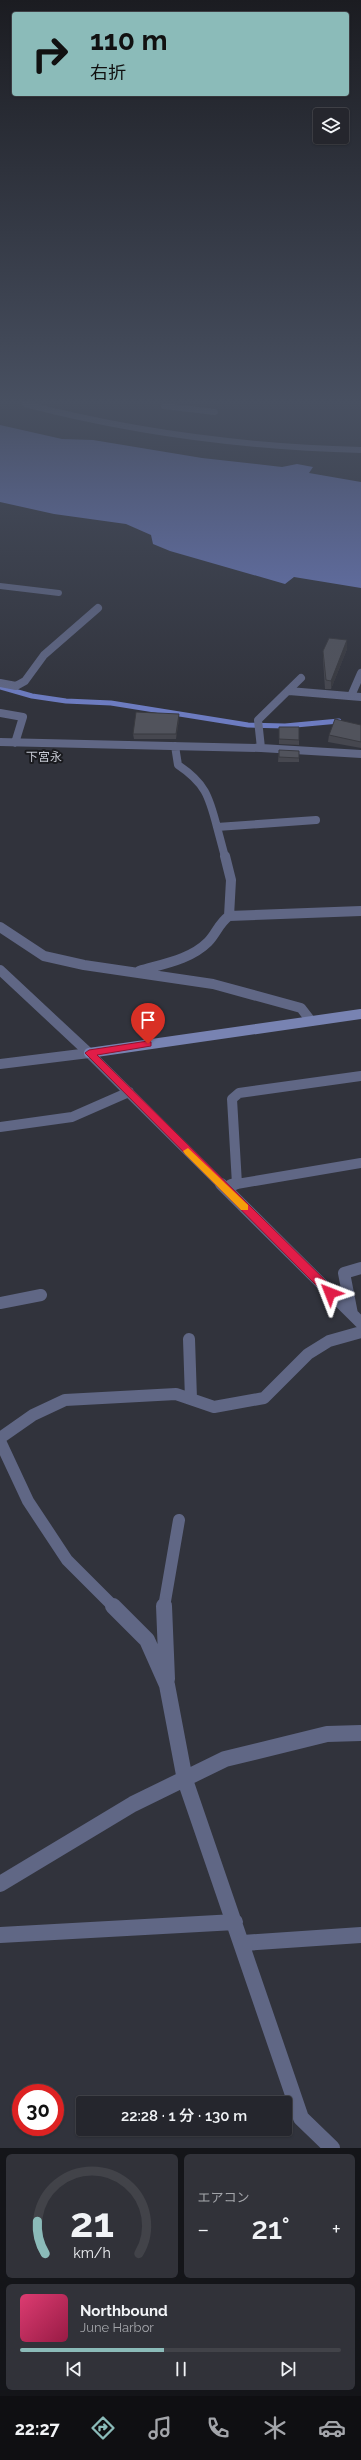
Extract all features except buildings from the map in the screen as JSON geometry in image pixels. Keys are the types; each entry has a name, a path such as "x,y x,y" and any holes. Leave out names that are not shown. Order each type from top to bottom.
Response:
{"street":[{"path":"0,586 59,593"},
{"path":"0,683 16,686 25,681 44,655 98,608"},
{"path":"351,696 361,673"},
{"path":"261,748 258,720 301,678"},
{"path":"289,691 361,697"},
{"path":"0,713 23,717 16,743"},
{"path":"0,742 261,748 361,754"},
{"path":"175,746 178,765 198,778 208,792 231,880 229,916"},
{"path":"217,827 316,820"},
{"path":"136,972 199,950 209,941 219,922 229,916 361,911"},
{"path":"0,928 44,956 84,965 213,984 301,1008 311,1021"},
{"path":"0,970 129,1092 361,1323"},
{"path":"0,1064 89,1053 361,1014"},
{"path":"237,1184 232,1099 239,1093 361,1076"},
{"path":"0,1127 72,1117 129,1092"},
{"path":"223,1186 361,1163"},
{"path":"352,1314 344,1273 361,1268"},
{"path":"0,1303 41,1295"},
{"path":"167,1686 147,1640 67,1560 28,1501 0,1445 0,1440 33,1415 65,1400 176,1394 214,1407 264,1398 308,1354 330,1341 361,1332"},
{"path":"189,1339 191,1399"},
{"path":"179,1520 164,1608 167,1686 185,1780 243,1943 301,2118 332,2148"},
{"path":"0,1884 133,1804 185,1780 225,1759 327,1734 361,1733"},
{"path":"0,1935 235,1922"},
{"path":"243,1943 361,1935"}],"water":[{"path":"10,504 361,504 361,588 294,577 285,584 170,551 153,544 151,535 126,524 54,514"}],"waterway":[{"path":"0,687 32,696 66,701 111,703 248,725 285,726 339,721"}],"slow traffic":[{"path":"188,1151 245,1208"}],"district":[{"name":"下宮永","path":"44,757"}],"route":[{"path":"148,1044 89,1053 330,1293"}]}
